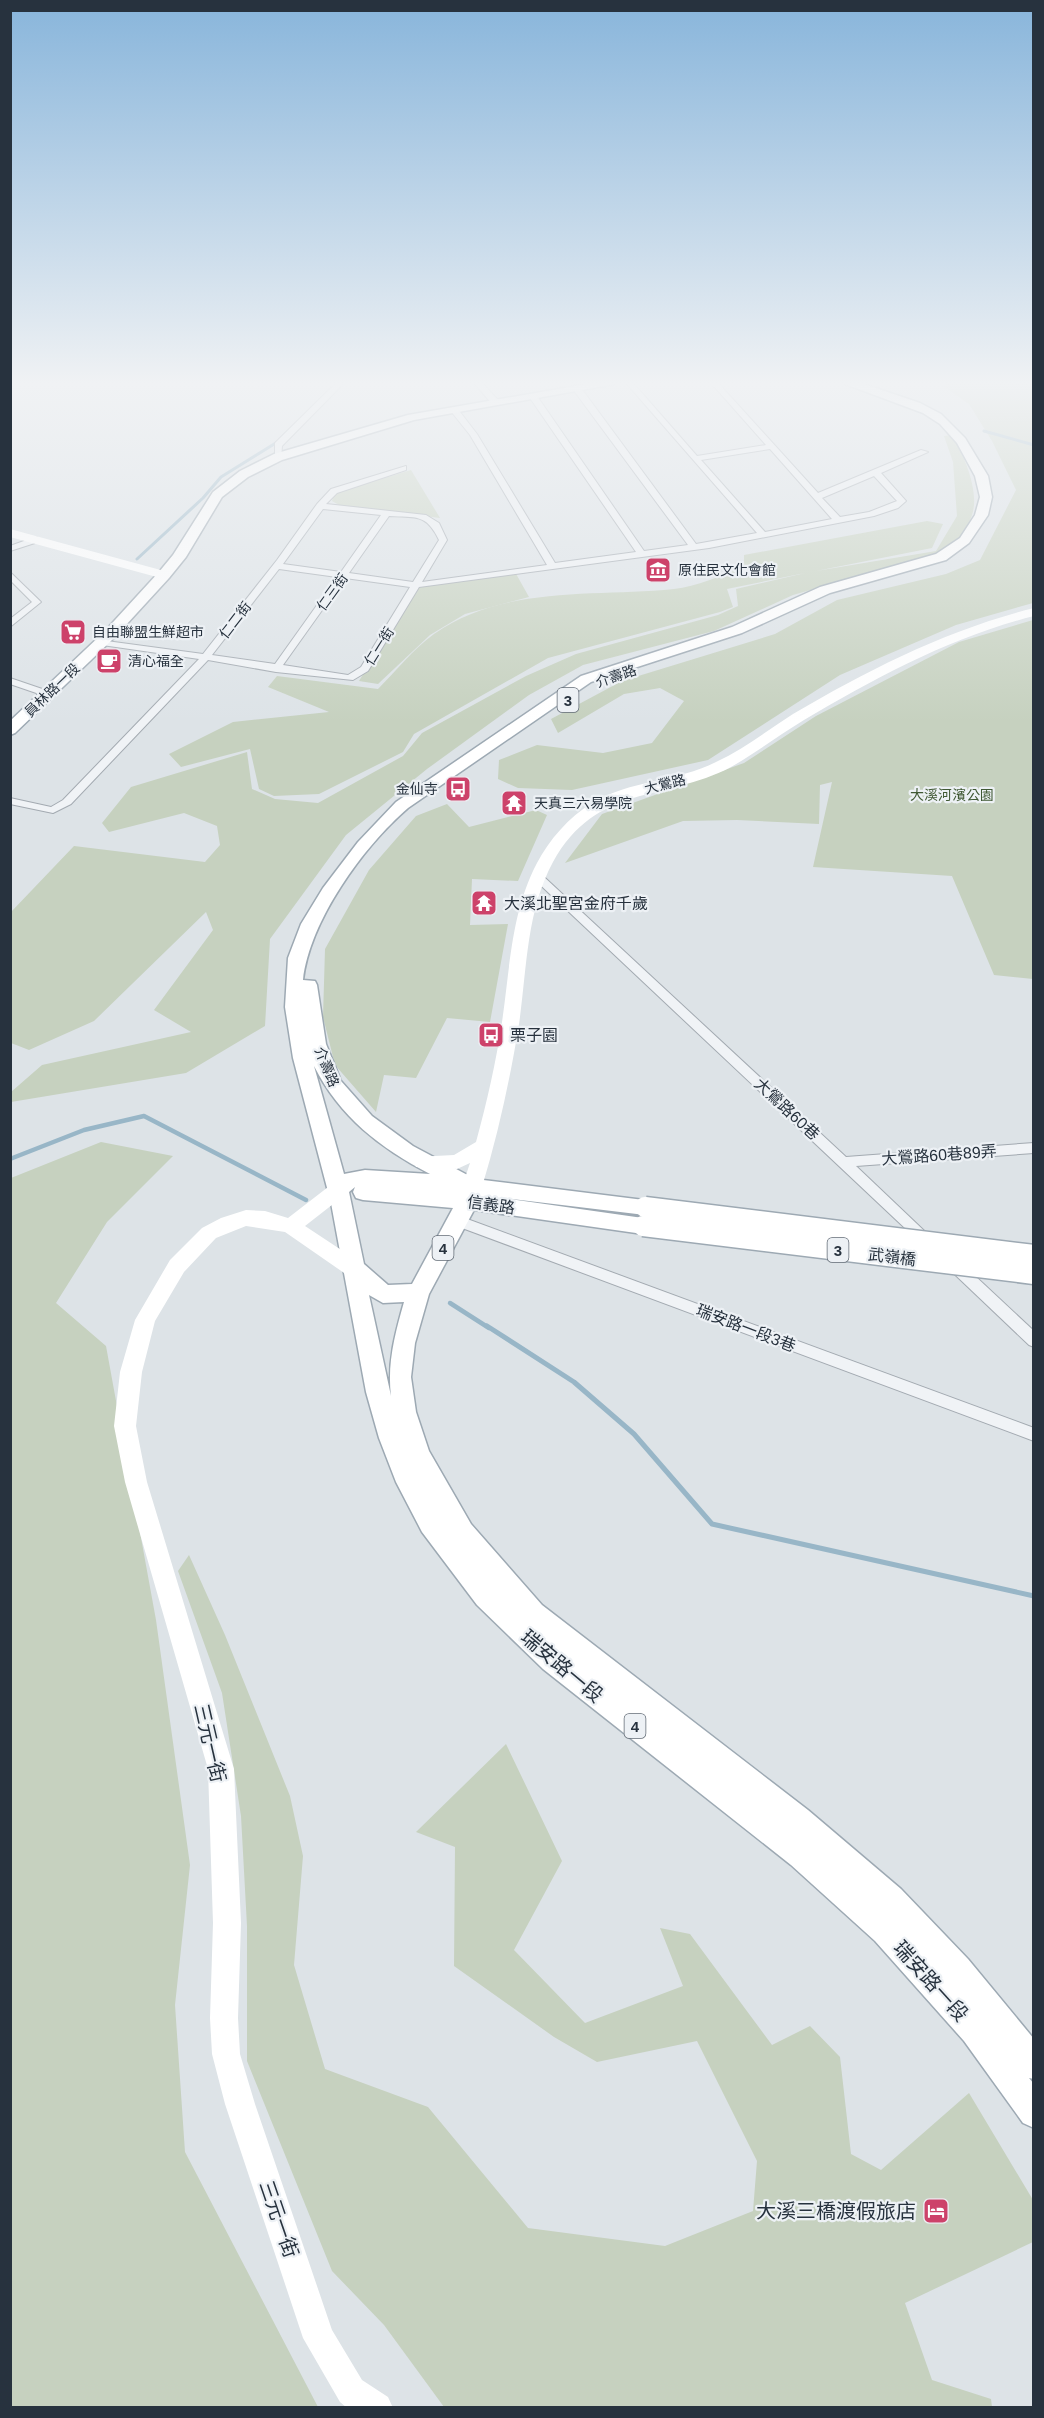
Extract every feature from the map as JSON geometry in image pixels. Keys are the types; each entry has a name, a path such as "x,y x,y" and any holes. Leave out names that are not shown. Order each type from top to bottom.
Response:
{"main road":[{"name":"員林路一段","path":"10,730 102,642 164,575 179,557 216,497"},
{"name":"介壽路","path":"339,1189 299,1040 295,979 298,957 310,924 324,898 379,826 402,805 586,679 738,630 825,590 953,552 967,538 984,510 986,497"},
{"name":"介壽路","path":"465,1203 423,1162 387,1138 349,1105 337,1092 321,1060 312,1018 308,962 315,942 336,902 384,834 399,817 586,688 610,677 736,638 830,596 948,561 977,542 993,512 997,497"},
{"name":"信義路","path":"339,1189 465,1203 644,1216"},
{"name":"瑞安路一段","path":"339,1189 379,1394 395,1455 431,1524 492,1604 540,1650 772,1833 858,1904 923,1969 1005,2068 1034,2112"},
{"name":"瑞安路一段","path":"465,1203 418,1293 404,1343 400,1377 404,1412 418,1454 462,1532 533,1614 603,1671 798,1820 891,1899 957,1970 1034,2064"},
{"name":"武嶺橋","path":"644,1216 1034,1255"},
{"name":"武嶺橋","path":"644,1216 1034,1274"},
{"path":"354,1269 383,1294 418,1293"}],"street":[{"name":"仁二街","path":"10,801 53,810 67,802 205,658 329,497"},
{"path":"511,497 552,566"},
{"path":"602,497 641,553"},
{"path":"657,497 694,547"},
{"path":"730,497 762,534"},
{"path":"818,497 838,520"},
{"path":"277,566 417,585 694,547 879,511 902,501 898,497"},
{"name":"仁一街","path":"102,642 276,669 350,678 359,675 443,540 436,525 426,517 320,506"},
{"name":"仁三街","path":"276,669 387,513"},
{"path":"10,533 164,575"},
{"path":"10,549 35,540"},
{"path":"10,576 36,602 10,624"},
{"name":"大鶯路","path":"465,1203 486,1145 505,1056 528,902 557,845 576,823 601,804 713,770 798,717 935,644 968,630 1034,612"},
{"path":"10,681 48,694"},
{"name":"大鶯路60巷","path":"539,878 1034,1341"},
{"path":"423,1162 457,1162 486,1145"},
{"name":"大鶯路60巷89弄","path":"844,1162 1034,1148"},
{"path":"291,1226 339,1189"},
{"name":"瑞安路一段3巷","path":"465,1203 1034,1436"},
{"name":"三元一街","path":"354,1269 291,1226 265,1219 246,1218 228,1223 196,1245 177,1266 144,1320 131,1372 125,1426 136,1482 220,1769 227,1923 224,2018 229,2064 240,2104 319,2337 351,2391 377,2408"}],"green space":[{"path":"334,497 427,497 440,518 339,505 332,501"},
{"path":"956,497 974,497 972,515 954,549 793,595 714,631 583,665 529,695 427,769 346,835 270,939 265,1026 186,1073 11,1102 11,1092 42,1065 191,1032 154,1010 213,930 206,912 94,1021 29,1050 11,1043 11,912 74,846 205,862 220,845 217,826 184,813 109,832 102,823 131,787 247,752 252,789 275,799 318,803 403,756 422,733 526,676 576,654 718,615 738,606 736,589 805,573 727,589 733,607 720,612 548,658 414,734 403,752 319,794 274,796 259,789 250,749 181,767 169,754 233,722 329,712 268,687 277,676 378,689 412,653 434,634 461,618 489,607 550,596 682,588 744,567 744,555 927,521 943,524 932,548 816,571 936,551 957,516"},
{"path":"1012,497 1033,497 1033,603 956,625 840,675 708,760 572,790 518,788 498,779 499,760 537,745 603,753 652,743 684,701 660,688 624,694 558,733 551,719 622,681 775,634 837,600 946,574 980,560"},
{"path":"515,572 529,597 465,614 430,635 378,684 359,681 418,585"},
{"name":"大溪河濱公園","path":"1033,620 1033,979 994,975 952,876 813,867 832,782 820,785 819,824 737,820 683,821 565,863 602,814 744,763 816,716 959,642"},
{"path":"447,804 469,827 536,810 547,815 518,881 472,879 470,925 508,924 490,1022 447,1018 416,1078 384,1075 376,1112 335,1065 323,1017 325,949 369,870 416,816"},
{"path":"101,1142 173,1156 107,1222 56,1303 106,1346 156,1620 190,1865 175,2005 185,2152 318,2407 11,2408 11,1178"},
{"path":"189,1555 225,1635 290,1796 303,1856 294,1965 325,2069 428,2107 528,2228 665,2246 753,2211 757,2161 697,2041 597,2062 554,2037 454,1966 455,1847 416,1832 506,1744 562,1861 514,1950 585,2023 683,1986 660,1928 690,1934 772,2045 810,2026 840,2057 851,2154 881,2170 969,2093 1033,2200 1033,2242 905,2303 932,2380 991,2399 992,2407 444,2407 384,2325 332,2271 247,2061 247,1926 241,1816 222,1693 178,1571"}],"waterway":[{"path":"137,559 204,497"},
{"path":"10,1159 84,1130 144,1116 306,1200"},
{"path":"450,1303 489,1328"},
{"path":"487,1326 574,1382 634,1434 712,1524 1034,1596"}],"place":[{"name":"原住民文化會館","path":"658,570"},
{"name":"自由聯盟生鮮超市","path":"73,632"},
{"name":"清心福全","path":"109,661"},
{"name":"金仙寺","path":"458,789"},
{"name":"天真三六易學院","path":"514,803"},
{"name":"大溪北聖宮金府千歲","path":"484,903"},
{"name":"栗子園","path":"491,1035"},
{"name":"大溪三橋渡假旅店","path":"936,2211"}]}
